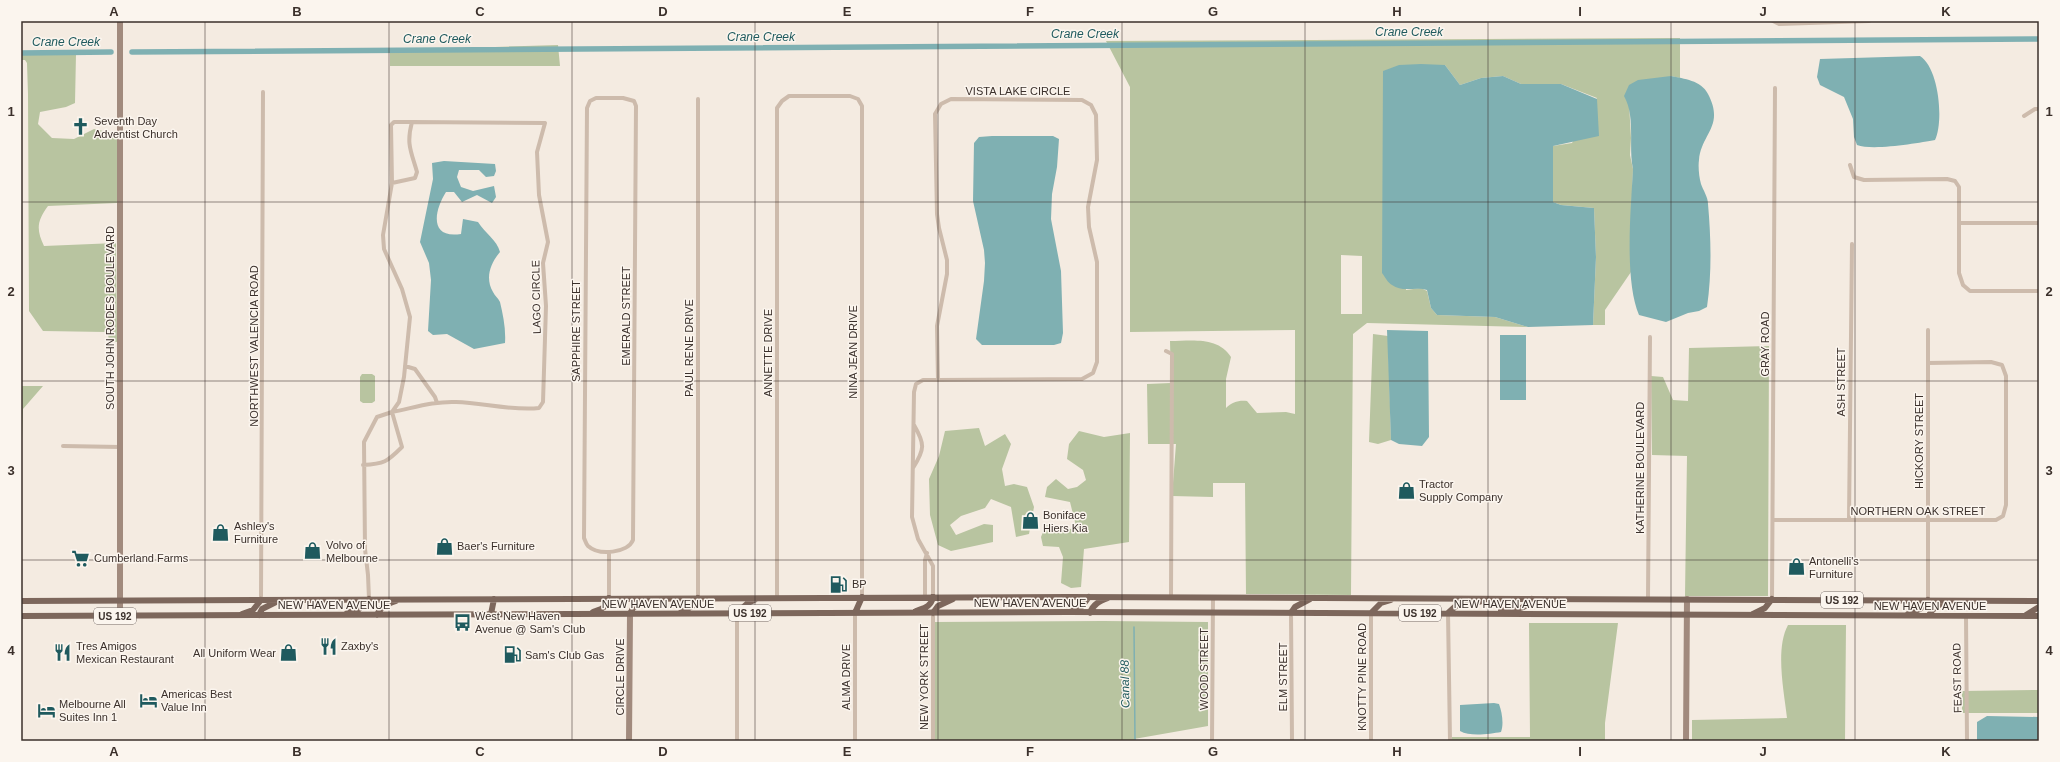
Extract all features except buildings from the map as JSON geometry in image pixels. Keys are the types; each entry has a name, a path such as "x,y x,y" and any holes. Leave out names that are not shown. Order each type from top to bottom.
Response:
{"main road":[{"name":"SOUTH JOHN RODES BOULEVARD","path":"120,21 120,616"},
{"name":"NEW HAVEN AVENUE","path":"21,601 925,597 2039,600"},
{"path":"1068,612 1082,606 1089,597"},
{"path":"1090,612 1092,607 1097,603 1110,597"},
{"path":"586,614 603,609 608,604 609,598"},
{"path":"630,614 638,604 648,598"},
{"path":"679,614 694,605 698,598"},
{"path":"737,614 748,603 759,598"},
{"path":"855,613 862,598"},
{"path":"912,613 928,606 932,602 933,598"},
{"path":"933,613 943,603 956,598"},
{"path":"1291,613 1301,603 1313,598"},
{"path":"1371,614 1381,603 1396,598"},
{"path":"1448,614 1458,604 1478,602 1488,598"},
{"path":"1476,614 1524,608 1529,604 1532,598"},
{"path":"259,615 267,606 281,599"},
{"path":"342,615 359,609 368,599"},
{"path":"377,615 379,609 384,605 401,599"},
{"path":"491,614 494,599"},
{"path":"1686,599 1686,741"},
{"path":"1751,615 1765,608 1772,599"},
{"path":"238,615 253,610 261,600"},
{"path":"1902,616 1920,609 1928,600"},
{"path":"1929,615 1931,610 1936,606 1950,600"},
{"path":"2024,616 2039,607"},
{"name":"NEW HAVEN AVENUE","path":"21,616 1068,612 2039,616"},
{"name":"CIRCLE DRIVE","path":"629,741 630,614"}],"street":[{"path":"1772,21 1779,24 1869,21"},
{"name":"GRAY ROAD","path":"1772,599 1775,88"},
{"name":"NORTHWEST VALENCIA ROAD","path":"261,600 263,92"},
{"name":"NINA JEAN DRIVE","path":"778,108 782,101 789,96 850,96 858,99 862,106 862,598"},
{"name":"EMERALD STREET","path":"596,98 623,98 634,101 636,106 633,540 631,546 623,550 609,552"},
{"name":"SAPPHIRE STREET","path":"596,98 590,101 587,108 584,538 588,546 595,550 609,552"},
{"name":"PAUL RENE DRIVE","path":"698,99 698,598"},
{"name":"VISTA LAKE CIRCLE","path":"933,598 933,566 918,538 912,517 912,447 914,392 916,384 923,380 938,380 1082,379 1093,373 1097,362 1097,262 1089,227 1088,207 1097,160 1096,115 1091,105 1082,100 951,99 941,104 935,114 939,228 947,260 947,274 937,326 938,380"},
{"name":"ANNETTE DRIVE","path":"777,598 778,108"},
{"path":"2024,116 2035,109 2039,109"},
{"name":"LAGO CIRCLE","path":"368,599 368,575 365,549 363,465 364,442 378,417 392,412 437,403 456,402 532,409 539,408 543,402 546,306 543,263 548,242 539,195 537,152 545,123 394,122 391,125 392,183 383,235 384,249 402,289 410,317 405,366 399,402 392,412"},
{"path":"392,183 415,178 417,172 409,152 408,138 412,122"},
{"path":"1850,165 1854,177 1864,180 1947,179 1956,181 1959,188 1959,273 1963,285 1970,291 2039,291"},
{"path":"1960,223 2039,223"},
{"name":"ASH STREET","path":"1850,520 1852,244"},
{"name":"HICKORY STREET","path":"1928,330 1928,600"},
{"name":"KATHERINE BOULEVARD","path":"1648,599 1650,337"},
{"path":"1166,351 1172,354 1171,597"},
{"name":"NORTHERN OAK STREET","path":"1773,520 1996,520 2003,516 2006,505 2006,376 2002,365 1991,362 1928,363"},
{"path":"405,366 415,369 435,397 437,403"},
{"path":"363,465 387,462 402,447 392,412"},
{"name":"VISTA LAKE CIRCLE","path":"913,468 922,454 922,440 914,425"},
{"path":"63,446 120,447"},
{"path":"912,447 922,447"},
{"path":"609,552 609,598"},
{"path":"925,597 925,560 927,553"},
{"name":"WOOD STREET","path":"1212,741 1213,597"},
{"name":"ALMA DRIVE","path":"855,613 855,741"},
{"name":"NEW YORK STREET","path":"933,613 933,741"},
{"name":"ELM STREET","path":"1291,613 1292,741"},
{"path":"737,614 737,741"},
{"name":"KNOTTY PINE ROAD","path":"1371,614 1371,741"},
{"path":"1448,614 1450,741"},
{"name":"FEAST ROAD","path":"1966,616 1967,741"}],"green space":[{"path":"1680,38 1680,78 1671,76 1629,103 1631,138 1630,155 1633,169 1631,272 1605,310 1605,325 1593,325 1596,257 1594,208 1561,205 1553,202 1553,146 1572,143 1597,98 1561,84 1521,84 1503,76 1481,78 1460,85 1445,65 1399,65 1406,290 1421,288 1427,291 1431,308 1437,315 1495,317 1528,327 1367,323 1353,334 1351,595 1246,594 1245,483 1213,483 1213,497 1172,496 1176,444 1148,444 1147,384 1171,383 1170,341 1204,341 1226,350 1231,357 1226,379 1226,408 1236,402 1247,401 1257,413 1286,412 1295,414 1295,330 1130,332 1130,87 1106,41","holes":["1341,255 1362,256 1362,314 1341,314"]},
{"path":"558,45 560,66 390,66 390,48 434,49"},
{"path":"21,54 76,54 75,103 66,107 40,112 38,124 52,138 74,139 94,129 117,134 117,203 48,206 40,221 39,230 44,246 116,243 117,342 109,341 108,334 106,332 43,331 29,311 28,94 27,63 25,60 21,60"},
{"path":"1373,334 1388,336 1391,440 1378,444 1369,442"},
{"path":"1769,346 1768,596 1685,596 1687,456 1652,455 1651,376 1663,377 1673,400 1688,401 1689,348"},
{"path":"362,374 372,374 375,376 375,401 372,403 363,403 360,401 360,377"},
{"path":"21,386 43,386 23,409 21,469"},
{"path":"979,428 985,446 1005,434 1011,444 1002,469 1005,486 1014,484 1027,487 1034,507 1029,534 1016,537 1011,507 991,499 985,508 961,516 950,525 956,535 984,524 993,525 993,542 951,551 938,545 930,515 929,479 939,456 945,431"},
{"path":"1079,431 1104,437 1130,433 1129,542 1084,549 1081,587 1071,588 1061,583 1063,557 1059,547 1043,546 1041,537 1046,525 1077,530 1070,502 1045,497 1047,487 1056,479 1068,489 1077,487 1086,480 1083,470 1067,459 1069,444"},
{"path":"934,622 1208,622 1208,726 1134,739 1134,741 933,741"},
{"path":"1529,623 1618,623 1605,723 1605,741 1452,741 1452,737 1530,737"},
{"path":"1788,625 1846,625 1845,741 1692,741 1692,720 1787,718 1781,658 1784,635"},
{"path":"2039,690 2039,713 1962,713 1962,691"}],"water":[{"path":"1920,56 1932,72 1938,95 1939,121 1935,140 1884,147 1864,147 1857,145 1854,137 1853,119 1844,97 1820,85 1817,77 1820,59"},
{"path":"1399,65 1445,65 1460,85 1481,78 1503,76 1521,84 1561,84 1597,99 1599,136 1553,146 1553,202 1561,205 1594,208 1596,257 1593,325 1528,327 1495,317 1437,315 1431,308 1427,290 1401,289 1389,283 1382,273 1383,71"},
{"path":"1671,76 1687,79 1697,83 1705,89 1713,105 1714,114 1711,129 1704,143 1699,160 1699,175 1708,201 1710,230 1709,294 1707,307 1666,322 1639,315 1634,300 1630,264 1630,223 1633,169 1631,151 1631,122 1628,104 1624,96 1629,85 1638,80"},
{"path":"1053,136 1059,139 1057,167 1052,194 1051,219 1061,271 1063,333 1061,343 1054,345 982,345 976,339 985,263 984,250 973,201 974,143 979,137"},
{"path":"444,161 495,164 496,171 494,176 486,177 479,170 459,170 457,177 461,187 473,191 494,186 496,197 492,203 477,195 462,202 454,192 446,192 439,207 437,222 439,228 443,232 461,234 463,219 478,222 494,240 500,252 491,266 489,282 493,292 500,302 505,327 505,343 474,349 447,334 433,335 428,331 431,280 429,263 420,242 433,179 432,163"},
{"path":"1387,330 1428,331 1429,437 1422,446 1399,444 1391,440"},
{"path":"1500,335 1526,335 1526,400 1500,400"},
{"path":"1499,704 1501,711 1501,732 1469,734 1460,731 1460,705"},
{"path":"1987,716 2039,717 2039,741 1977,741 1977,722"}],"waterway":[{"name":"Crane Creek","path":"132,52 2039,39"},
{"name":"Crane Creek","path":"21,53 111,52"},
{"name":"Canal 88","path":"1134,627 1135,741"}],"place":[{"name":"Seventh Day Adventist Church","path":"81,127"},
{"name":"Tractor Supply Company","path":"1406,490"},
{"name":"Boniface Hiers Kia","path":"1030,521"},
{"name":"Ashley's Furniture","path":"221,532"},
{"name":"Baer's Furniture","path":"444,546"},
{"name":"Volvo of Melbourne","path":"313,551"},
{"name":"Cumberland Farms","path":"81,558"},
{"name":"Antonelli's Furniture","path":"1796,567"},
{"name":"BP","path":"839,584"},
{"name":"West New Haven Avenue @ Sam's Club","path":"462,622"},
{"name":"Zaxby's","path":"328,646"},
{"name":"Tres Amigos Mexican Restaurant","path":"63,652"},
{"name":"All Uniform Wear","path":"289,653"},
{"name":"Sam's Club Gas","path":"512,655"},
{"name":"Americas Best Value Inn","path":"148,700"},
{"name":"Melbourne All Suites Inn 1","path":"46,710"}]}
